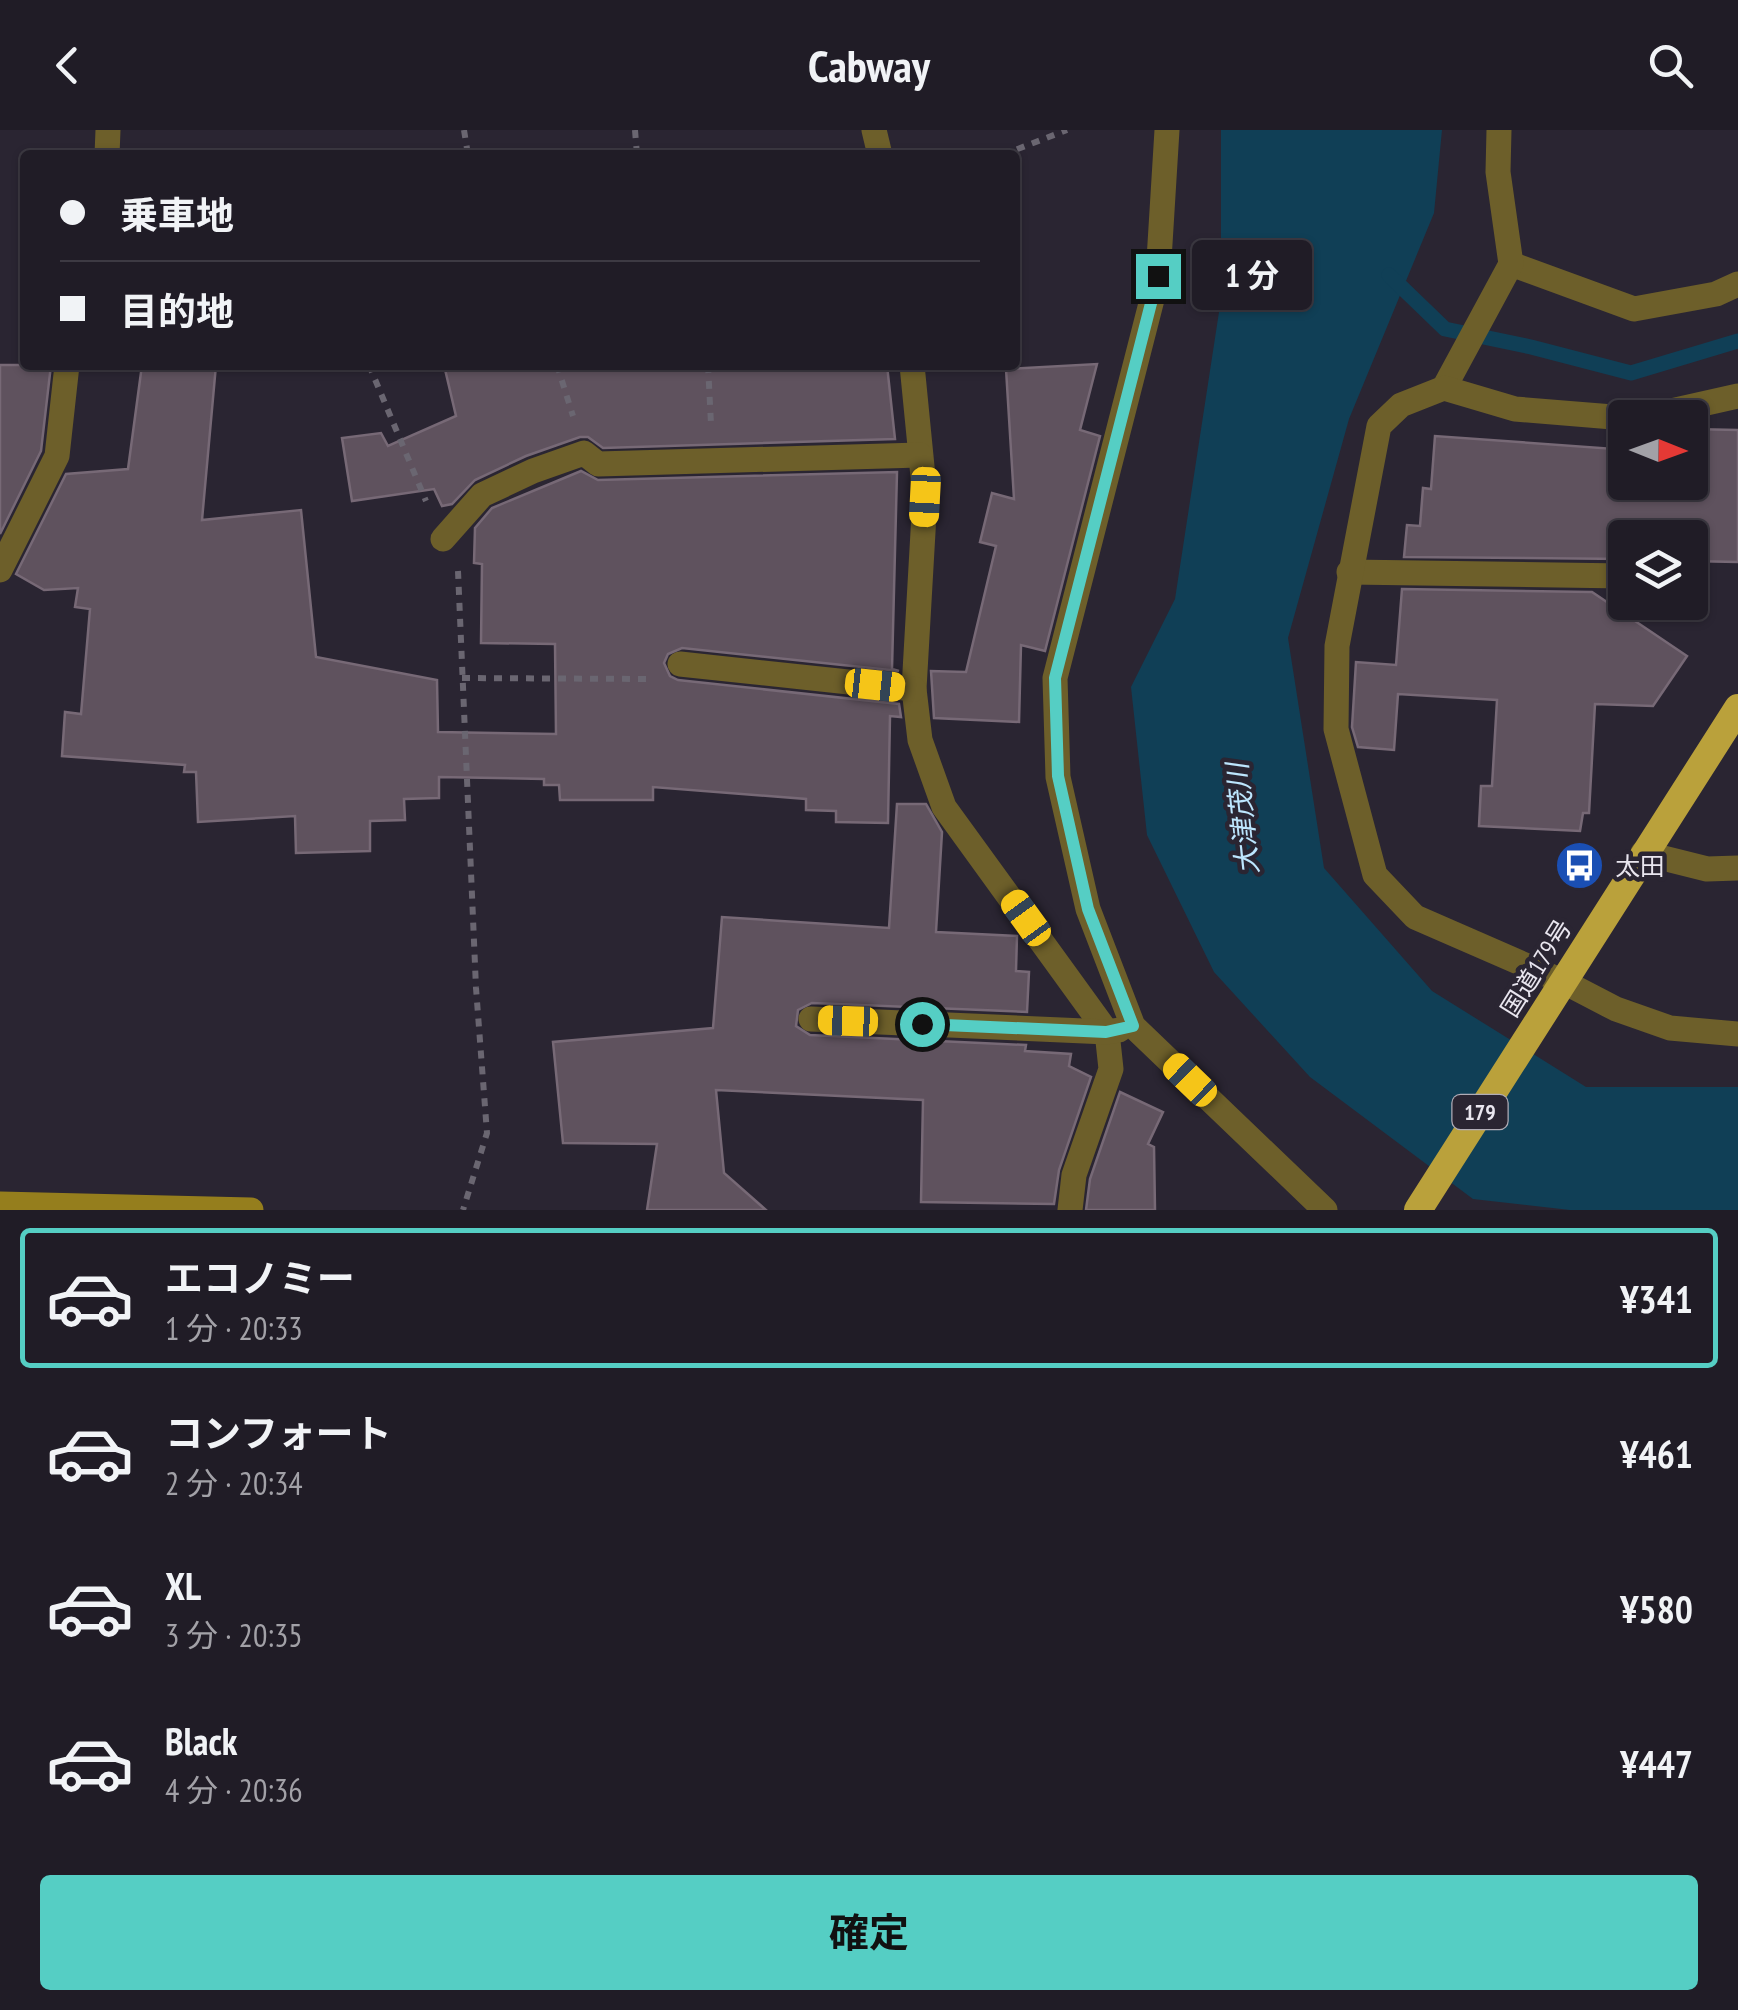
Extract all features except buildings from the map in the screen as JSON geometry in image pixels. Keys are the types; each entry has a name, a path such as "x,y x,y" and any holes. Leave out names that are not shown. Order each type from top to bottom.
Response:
{"highway":[{"name":"国道179号","path":"1418,1210 1738,708"}],"main road":[{"path":"0,1204 251,1210"}],"street":[{"path":"1168,130 1158,276 1055,678 1058,776 1088,909 1133,1026 1324,1210"},
{"path":"1444,388 1511,264 1498,172 1499,130"},
{"path":"1511,264 1634,309 1716,294 1738,284"},
{"path":"0,570 58,456 67,370"},
{"path":"912,370 925,497 914,689 920,740 944,807 1106,1032 1111,1069 1074,1175 1070,1210"},
{"path":"1608,417 1516,410 1444,388 1401,404 1379,426 1337,646 1336,729 1375,875 1415,917 1616,1009 1670,1028 1738,1034"},
{"path":"1708,403 1738,396"},
{"path":"444,539 482,496 584,453 598,464 920,456"},
{"path":"1349,572 1608,576"},
{"path":"680,664 914,689"},
{"path":"1643,854 1707,868 1738,868"},
{"path":"811,1019 1106,1032 1133,1026"}],"path":[{"path":"1015,150 1068,130"},
{"path":"372,370 458,568 476,988 487,1133 462,1210"},
{"path":"559,370 584,453"},
{"path":"708,370 713,460"},
{"path":"462,678 679,679 680,664"}],"water":[{"name":"大津茂川","path":"1221,130 1442,130 1434,213 1349,419 1288,638 1324,868 1432,991 1586,1087 1738,1087 1738,1210 1570,1210 1473,1199 1310,1077 1214,972 1147,835 1131,687 1175,599 1221,299"}],"waterway":[{"path":"1389,275 1445,329 1631,373 1738,341"}],"place":[{"name":"太田","path":"1580,866"}],"route":[{"path":"922,1024 1106,1032 1133,1026 1088,909 1058,776 1055,678 1158,276"}]}
